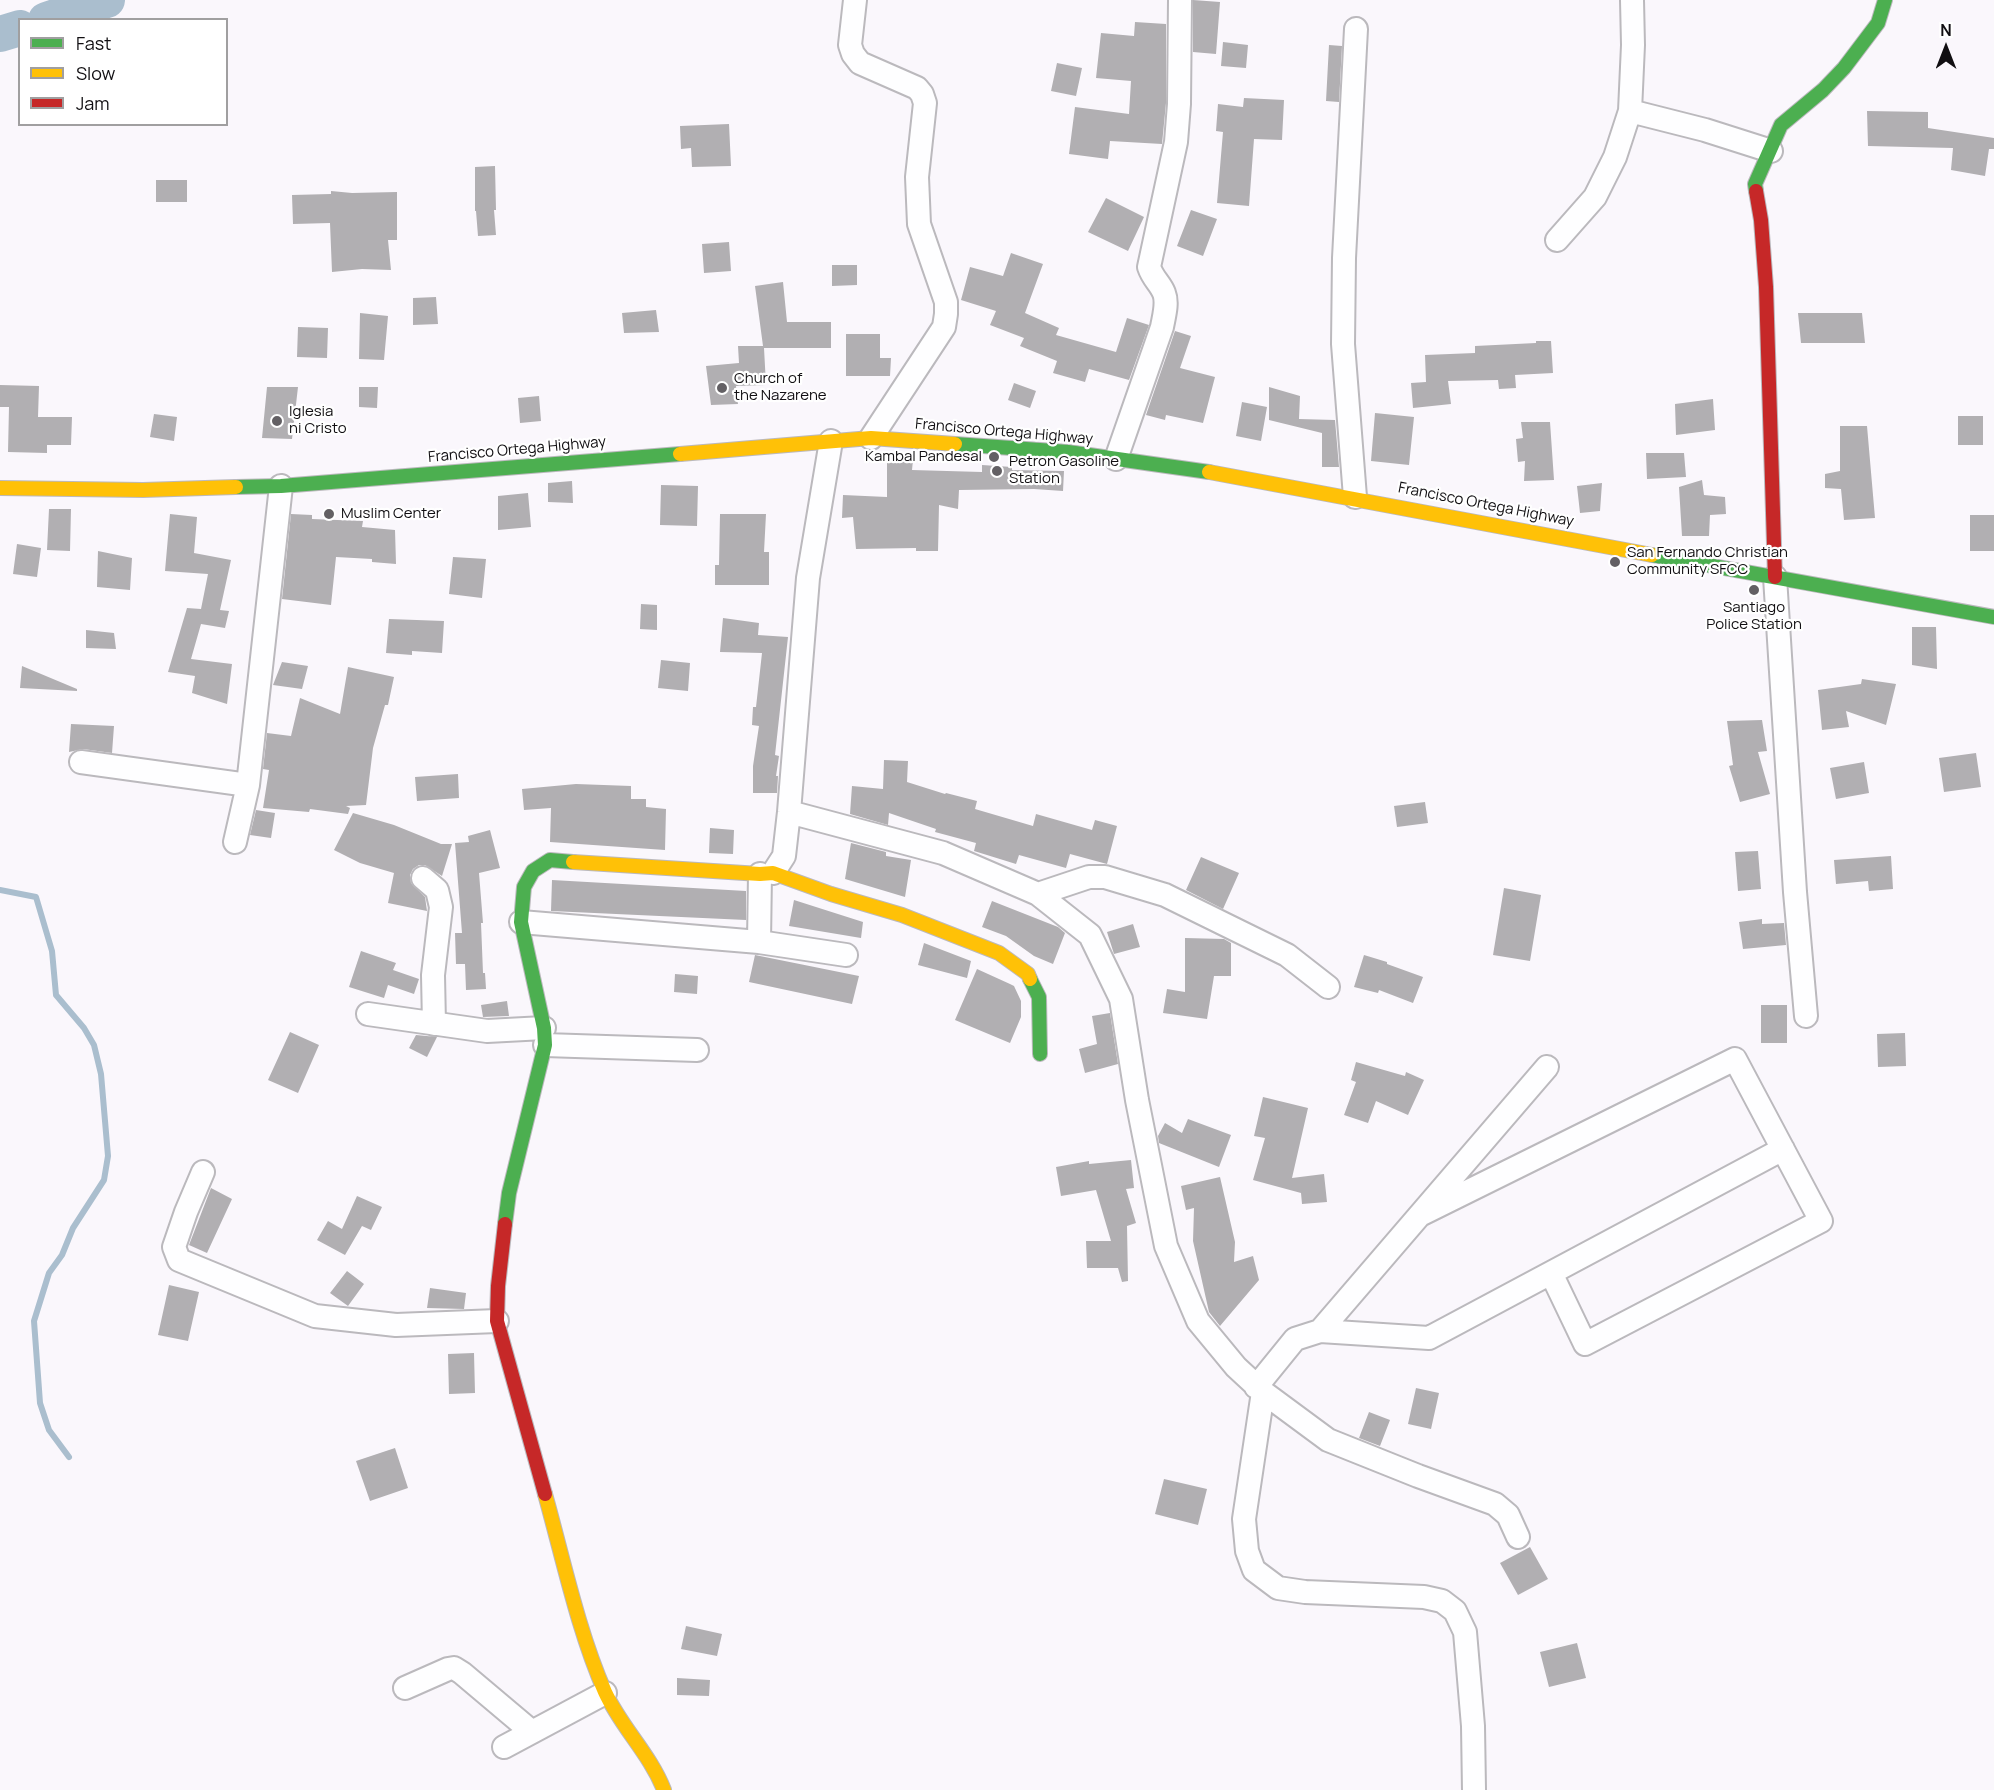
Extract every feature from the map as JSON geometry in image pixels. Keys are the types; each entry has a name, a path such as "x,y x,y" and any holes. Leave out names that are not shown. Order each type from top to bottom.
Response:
{"street":[{"path":"855,0 850,45 853,54 860,63 916,88 922,94 925,103 917,177 919,224 942,290 946,314 944,327 871,438"},
{"path":"1116,459 1162,327 1166,309 1164,291 1152,278 1149,267 1176,142 1179,105 1180,0"},
{"path":"1557,240 1596,197 1615,156 1630,111 1633,45 1632,0"},
{"path":"1806,1016 1775,577 1766,287 1761,220 1755,184 1781,125 1844,68 1878,23 1885,0"},
{"path":"1355,497 1343,344 1344,258 1356,29"},
{"path":"1630,111 1705,130 1771,151"},
{"name":"Francisco Ortega Highway","path":"0,488 144,490 281,486 871,438 1068,452 1232,475 1994,617"},
{"path":"759,942 766,873 784,856 808,578 831,441"},
{"path":"235,842 248,785 281,486"},
{"path":"81,762 248,785"},
{"path":"789,812 943,853 1038,894 1090,935 1121,999 1137,1100 1166,1246 1198,1321 1236,1367 1259,1389 1328,1440 1495,1504 1508,1515 1518,1537"},
{"path":"664,1790 653,1764 605,1693 589,1650 497,1322 498,1286 509,1193 544,1036 521,922 524,888 533,871 550,860 766,873 902,915 999,953 1028,974 1039,997 1040,1054"},
{"path":"1038,894 1089,877 1105,877 1165,895 1287,955 1328,987"},
{"path":"423,878 437,890 441,907 433,975 434,1024"},
{"path":"521,922 759,942 846,955"},
{"path":"368,1014 487,1031 697,1050"},
{"path":"1420,1215 1735,1059 1821,1221 1586,1344 1551,1273"},
{"path":"1320,1331 1547,1067"},
{"path":"1474,1790 1473,1726 1465,1632 1455,1611 1442,1601 1424,1597 1305,1592 1278,1588 1254,1570 1247,1551 1244,1519 1259,1389 1295,1339 1320,1331 1428,1338 1783,1149"},
{"path":"203,1172 174,1247 179,1260 315,1316 396,1325 497,1322"},
{"path":"405,1688 454,1668 462,1672 532,1732"},
{"path":"504,1747 605,1693"}],"building":[{"path":"1193,0 1220,2 1216,54 1193,52"},
{"path":"1135,22 1166,24 1166,103 1162,144 1110,141 1108,159 1069,154 1075,107 1129,114 1131,81 1096,78 1101,33 1134,36"},
{"path":"1223,42 1248,45 1246,68 1221,66"},
{"path":"1329,45 1342,46 1339,102 1326,101"},
{"path":"1057,63 1082,68 1076,96 1051,91"},
{"path":"1244,98 1284,100 1282,140 1254,139 1249,206 1217,203 1223,132 1216,131 1218,104 1243,107"},
{"path":"1867,111 1928,112 1928,128 1994,138 1994,149 1989,149 1985,176 1951,170 1953,148 1868,146"},
{"path":"729,124 731,166 692,167 691,148 681,149 680,126"},
{"path":"495,166 496,235 478,236 475,211 475,167"},
{"path":"156,180 187,180 187,202 156,202"},
{"path":"331,191 397,192 397,240 388,240 391,270 362,269 332,272 330,223 293,224 292,195 331,194"},
{"path":"1106,198 1144,217 1128,251 1088,232"},
{"path":"1191,210 1217,219 1203,256 1177,246"},
{"path":"729,242 731,271 704,273 702,244"},
{"path":"1011,253 1043,264 1025,313 1059,328 1056,335 1116,352 1127,318 1149,325 1129,380 1089,369 1085,382 1053,373 1057,361 1020,346 1024,338 990,325 996,311 961,300 970,267 1003,276"},
{"path":"832,265 857,265 857,285 832,286"},
{"path":"783,282 787,322 831,322 831,348 764,348 766,385 736,386 738,404 711,405 706,366 739,363 738,346 763,346 755,286"},
{"path":"436,297 438,324 413,325 413,298"},
{"path":"656,310 659,332 624,333 622,313"},
{"path":"360,313 388,316 384,360 359,359"},
{"path":"1798,313 1862,313 1865,343 1801,343"},
{"path":"298,327 328,328 327,358 297,357"},
{"path":"1175,331 1191,336 1180,368 1215,377 1203,423 1166,415 1165,420 1146,415"},
{"path":"846,334 880,334 880,358 891,358 890,376 846,376"},
{"path":"1536,341 1551,341 1553,373 1515,375 1516,388 1499,389 1498,380 1448,381 1451,404 1413,408 1411,383 1426,382 1425,355 1475,353 1475,346 1536,343"},
{"path":"1014,383 1036,391 1030,408 1008,400"},
{"path":"0,385 39,386 38,417 72,417 71,445 47,445 47,453 8,452 9,407 0,407"},
{"path":"267,387 298,387 292,439 262,438"},
{"path":"359,387 378,387 377,408 359,407"},
{"path":"1269,387 1300,396 1299,419 1335,420 1339,467 1322,467 1322,433 1269,420"},
{"path":"539,396 541,421 520,423 518,398"},
{"path":"1713,399 1715,430 1676,435 1675,404"},
{"path":"1242,402 1267,407 1261,441 1236,436"},
{"path":"1375,413 1414,417 1409,465 1371,461"},
{"path":"154,414 177,417 174,441 150,437"},
{"path":"1958,416 1983,416 1983,445 1958,445"},
{"path":"1521,422 1550,422 1554,480 1524,481 1525,461 1518,462 1516,439 1523,438"},
{"path":"1840,426 1867,426 1875,518 1844,520 1841,489 1825,488 1825,474 1840,471"},
{"path":"1646,453 1684,453 1686,477 1647,479"},
{"path":"887,458 913,460 912,470 982,472 982,465 1012,467 1012,470 1064,471 1063,491 959,490 958,509 939,505 938,551 916,551 916,548 856,549 853,517 842,518 843,495 887,497"},
{"path":"1702,480 1704,495 1725,497 1726,514 1710,515 1709,536 1682,536 1679,487"},
{"path":"572,481 573,503 548,502 548,483"},
{"path":"1602,483 1600,511 1580,513 1577,486"},
{"path":"661,485 698,486 697,526 660,525"},
{"path":"528,493 531,527 498,530 498,496"},
{"path":"49,509 71,509 70,551 47,550"},
{"path":"170,514 197,517 194,553 231,560 220,610 229,611 225,628 201,624 191,659 232,664 227,704 192,693 195,676 168,672 187,608 201,609 208,574 165,571"},
{"path":"291,514 312,515 312,519 363,521 362,527 395,530 396,564 372,562 372,559 336,557 331,605 282,599"},
{"path":"720,514 766,514 764,552 769,552 769,585 715,585 715,565 719,565"},
{"path":"1970,515 1994,515 1994,551 1970,551"},
{"path":"17,544 41,548 37,577 13,574"},
{"path":"98,551 132,558 130,590 97,587"},
{"path":"453,557 486,559 482,598 449,594"},
{"path":"641,604 657,605 657,630 640,629"},
{"path":"723,618 759,623 758,635 788,637 775,755 779,756 776,776 778,776 777,793 753,793 753,766 759,726 752,725 753,707 756,707 762,653 720,652"},
{"path":"389,619 444,621 442,653 412,651 412,655 386,653"},
{"path":"1912,627 1936,627 1937,669 1912,665"},
{"path":"86,630 114,633 116,649 86,648"},
{"path":"661,660 690,663 688,691 658,688"},
{"path":"282,662 308,666 302,689 273,685"},
{"path":"22,666 77,689 77,691 20,688"},
{"path":"348,667 394,677 388,705 385,705 373,748 366,805 346,806 350,808 348,814 310,809 309,812 263,808 269,770 263,769 267,733 291,736 300,698 340,714"},
{"path":"1862,679 1896,684 1886,725 1846,711 1849,727 1822,730 1818,690 1861,684"},
{"path":"1762,720 1767,751 1758,752 1770,794 1740,802 1729,766 1733,765 1727,721"},
{"path":"71,724 114,726 112,753 83,749 69,752"},
{"path":"1976,753 1981,787 1944,792 1939,758"},
{"path":"884,760 908,761 907,782 977,801 975,809 1033,826 1036,814 1092,830 1095,820 1117,826 1107,864 1070,854 1066,868 1019,855 1016,864 974,851 976,843 935,832 936,829 889,813 888,825 850,814 852,786 883,789"},
{"path":"1864,762 1869,793 1836,799 1830,768"},
{"path":"458,774 459,798 417,801 415,777"},
{"path":"576,784 631,786 631,799 646,799 646,807 666,809 665,850 550,842 551,808 524,810 522,789"},
{"path":"1425,802 1428,823 1397,827 1394,806"},
{"path":"256,810 275,813 271,838 250,835"},
{"path":"353,813 394,825 441,844 452,844 442,876 425,865 419,865 413,869 410,875 411,883 425,897 427,911 388,903 394,873 360,863 334,850"},
{"path":"710,828 734,830 733,854 709,853"},
{"path":"490,830 500,868 479,873 483,923 481,923 483,973 485,973 486,989 466,990 465,964 456,964 455,933 462,933 455,843 469,842 468,836"},
{"path":"851,843 886,852 886,856 911,860 905,897 845,879"},
{"path":"1758,851 1761,889 1738,891 1735,852"},
{"path":"1891,856 1893,889 1869,891 1868,881 1836,884 1834,860"},
{"path":"1201,857 1239,873 1223,909 1186,890"},
{"path":"552,880 746,891 746,920 551,911"},
{"path":"1504,888 1541,895 1530,961 1493,955"},
{"path":"794,900 863,922 861,938 789,926"},
{"path":"992,901 1058,927 1065,933 1053,964 1034,956 1006,936 982,927"},
{"path":"1762,919 1762,924 1784,923 1786,945 1743,949 1739,922"},
{"path":"1133,924 1140,947 1114,954 1107,932"},
{"path":"1185,938 1224,939 1231,943 1231,976 1214,976 1207,1019 1163,1013 1167,989 1185,992"},
{"path":"924,943 971,961 967,978 918,965"},
{"path":"361,951 396,963 393,970 419,979 414,994 388,985 384,998 349,987"},
{"path":"755,955 859,976 852,1004 749,982"},
{"path":"1364,955 1423,977 1413,1003 1379,990 1378,993 1354,987"},
{"path":"977,969 1014,986 1021,1001 1021,1017 1010,1043 955,1020"},
{"path":"675,974 698,976 697,994 674,992"},
{"path":"507,1001 509,1016 483,1017 481,1005"},
{"path":"1761,1005 1787,1005 1787,1043 1761,1043"},
{"path":"1110,1013 1118,1064 1085,1073 1079,1049 1097,1044 1092,1016"},
{"path":"290,1032 319,1045 298,1093 268,1080"},
{"path":"1905,1033 1906,1066 1878,1067 1877,1034"},
{"path":"416,1035 437,1037 427,1057 409,1048"},
{"path":"1356,1062 1405,1076 1406,1072 1424,1080 1408,1115 1376,1101 1368,1123 1344,1115 1356,1082 1351,1080"},
{"path":"1263,1097 1308,1108 1292,1178 1324,1174 1327,1202 1302,1204 1301,1193 1253,1180 1265,1138 1254,1136"},
{"path":"1188,1119 1231,1135 1219,1167 1159,1143 1158,1136 1165,1123 1182,1133"},
{"path":"1131,1160 1134,1188 1126,1189 1136,1223 1127,1226 1128,1281 1122,1282 1118,1268 1087,1268 1086,1241 1111,1241 1096,1190 1061,1196 1056,1167 1089,1161 1089,1164"},
{"path":"1220,1177 1235,1242 1234,1262 1253,1256 1259,1280 1220,1326 1209,1312 1193,1241 1194,1208 1186,1210 1181,1186"},
{"path":"211,1188 232,1199 207,1253 189,1245"},
{"path":"357,1196 382,1207 371,1230 362,1226 345,1255 317,1240 328,1221 342,1229"},
{"path":"347,1271 364,1284 348,1306 330,1293"},
{"path":"169,1285 199,1292 188,1341 158,1335"},
{"path":"430,1288 466,1293 464,1309 427,1308"},
{"path":"474,1353 475,1393 449,1394 448,1354"},
{"path":"1416,1388 1439,1393 1431,1429 1408,1424"},
{"path":"1369,1412 1390,1420 1380,1446 1359,1438"},
{"path":"395,1448 408,1488 370,1501 356,1461"},
{"path":"1164,1479 1207,1489 1198,1525 1155,1514"},
{"path":"1530,1547 1548,1579 1518,1595 1500,1563"},
{"path":"686,1626 722,1634 717,1656 681,1649"},
{"path":"1577,1643 1586,1678 1549,1687 1540,1652"},
{"path":"677,1678 710,1680 709,1696 677,1695"}],"waterway":[{"path":"52,18 107,0"},
{"path":"0,34 18,29"},
{"path":"0,890 36,897 52,951 56,995 84,1028 94,1045 101,1074 108,1156 104,1180 73,1228 62,1255 49,1273 34,1321 40,1403 49,1430 69,1457"}],"traffic: fast":[{"path":"1756,191 1755,184 1781,125 1823,90 1844,68 1878,23 1885,0"},
{"path":"955,444 1068,452 1209,472"},
{"path":"236,487 281,486 680,454"},
{"path":"1652,555 1994,617"},
{"path":"505,1224 509,1193 545,1045 544,1028 521,922 524,887 533,871 550,860 573,862"},
{"path":"1030,979 1039,997 1040,1054"}],"traffic: slow":[{"path":"680,454 871,438 955,444"},
{"path":"1209,472 1652,555"},
{"path":"0,488 143,490 236,487"},
{"path":"573,862 773,873 831,894 902,915 999,953 1028,974 1030,979"},
{"path":"545,1494 595,1669 612,1705 651,1764 664,1790"}],"traffic: jam":[{"path":"1756,191 1761,220 1766,287 1775,577"},
{"path":"505,1224 498,1286 497,1321 545,1494"}],"place":[{"name":"Church of the Nazarene","path":"722,388"},
{"name":"Iglesia ni Cristo","path":"277,421"},
{"name":"Kambal Pandesal","path":"994,457"},
{"name":"Petron Gasoline Station","path":"997,471"},
{"name":"Muslim Center","path":"329,514"},
{"name":"San Fernando Christian Community SFCC","path":"1615,562"},
{"name":"Santiago Police Station","path":"1754,590"}]}
